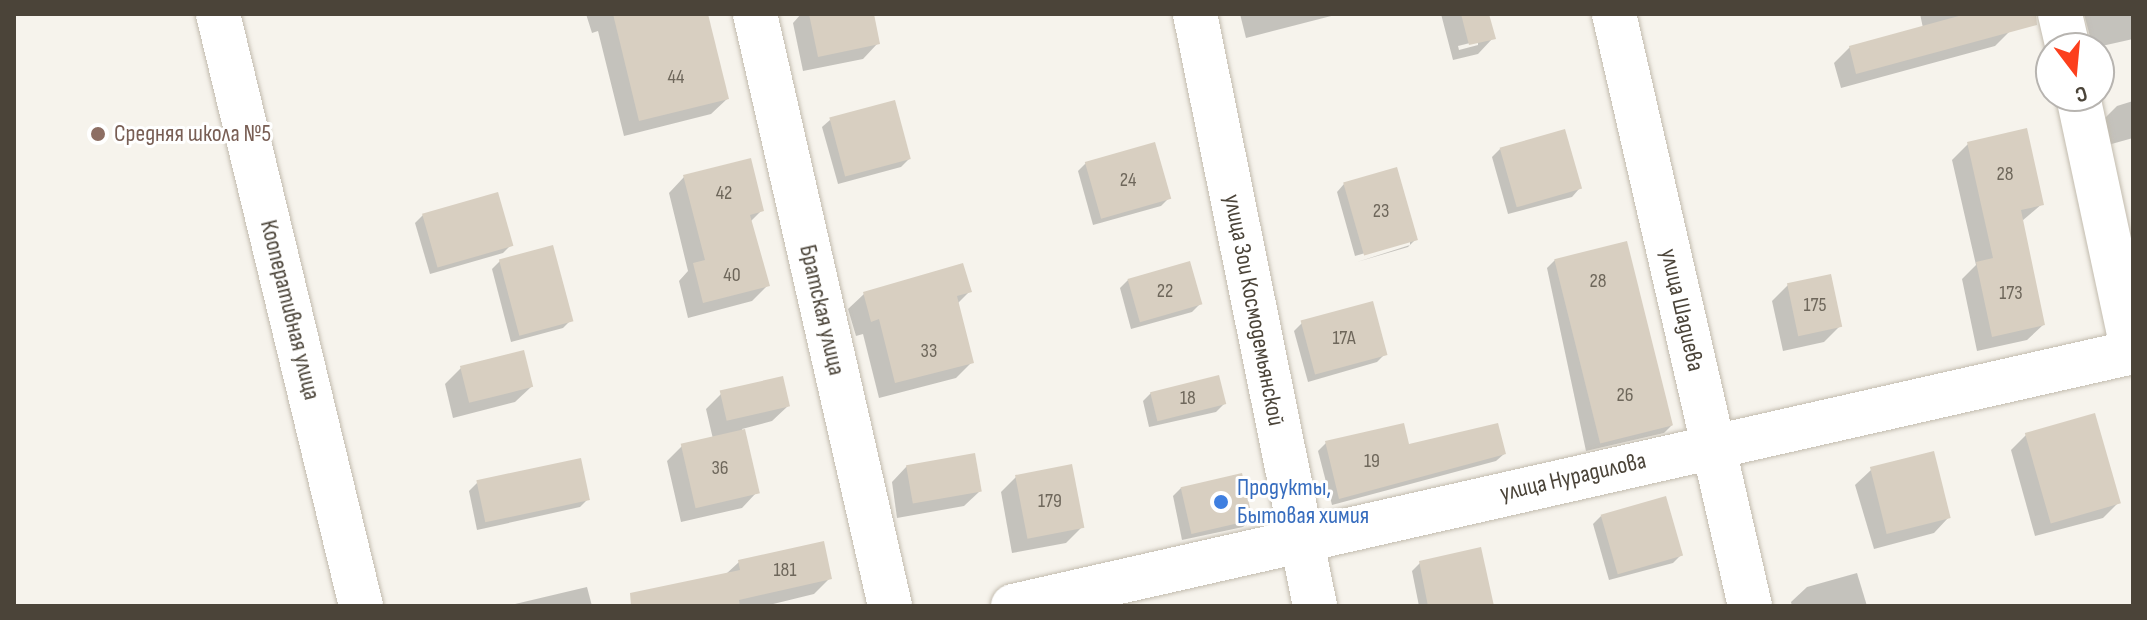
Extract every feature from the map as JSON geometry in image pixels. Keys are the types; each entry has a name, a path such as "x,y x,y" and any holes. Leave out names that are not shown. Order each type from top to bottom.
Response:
{"street":[{"name":"Кооперативная улица","path":"218,14 361,606"},
{"name":"Братская улица","path":"755,14 890,606"},
{"name":"улица Зои Космодемьянской","path":"1195,14 1315,606"},
{"name":"улица Шадиева","path":"1614,14 1750,606"},
{"path":"2081,112 2133,352"},
{"name":"улица Нурадилова","path":"1013,606 1713,444 2133,352"}],"building":[{"path":"613,14 708,14 729,99 639,121"},
{"path":"809,14 874,14 880,44 818,57"},
{"path":"1461,14 1489,14 1496,39 1469,45"},
{"path":"1966,14 2036,14 2037,25 1856,74 1849,46"},
{"path":"895,100 911,159 845,177 829,118"},
{"path":"2027,128 2044,205 2021,210 2045,325 1992,337 1976,262 1993,258 1967,142"},
{"path":"1565,129 1582,189 1517,207 1500,148"},
{"path":"1155,142 1171,199 1101,219 1085,162"},
{"path":"751,158 764,211 750,215 770,286 703,303 693,263 705,260 683,175"},
{"path":"1397,167 1418,240 1364,255 1343,182"},
{"path":"498,192 513,246 437,268 422,214"},
{"path":"1627,241 1673,425 1600,444 1554,259"},
{"path":"553,245 573,321 519,336 499,259"},
{"path":"1190,261 1202,304 1140,322 1128,279"},
{"path":"963,263 972,292 957,296 974,363 895,383 879,319 871,322 863,292"},
{"path":"1831,274 1842,327 1798,336 1787,283"},
{"path":"1373,301 1387,355 1315,375 1301,320"},
{"path":"524,350 533,387 469,403 460,366"},
{"path":"1219,375 1226,404 1157,421 1150,392"},
{"path":"783,376 790,406 727,421 720,391"},
{"path":"2095,413 2121,503 2051,523 2025,433"},
{"path":"1404,423 1409,444 1498,423 1506,454 1339,499 1325,441"},
{"path":"745,429 760,493 696,508 681,444"},
{"path":"1934,451 1951,518 1887,534 1870,467"},
{"path":"975,453 982,491 913,504 906,465"},
{"path":"581,458 590,500 485,522 476,480"},
{"path":"1072,464 1084,528 1027,539 1015,475"},
{"path":"1242,473 1253,520 1191,534 1181,487"},
{"path":"1666,496 1683,556 1618,574 1601,515"},
{"path":"824,541 832,579 739,600 740,606 631,606 630,593 740,570 738,560"},
{"path":"1481,547 1494,606 1428,606 1419,561"}],"place":[{"name":"Средняя школа №5","path":"98,134"},
{"name":"Продукты, Бытовая химия","path":"1221,502"}]}
